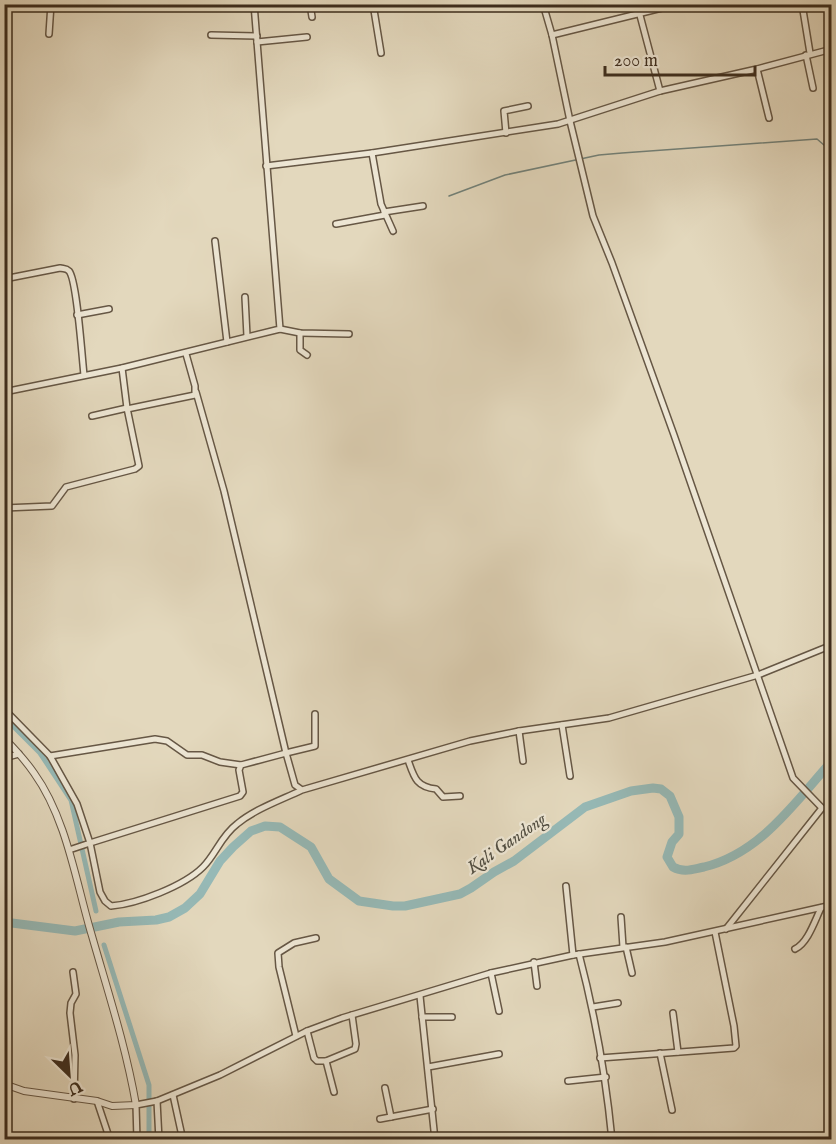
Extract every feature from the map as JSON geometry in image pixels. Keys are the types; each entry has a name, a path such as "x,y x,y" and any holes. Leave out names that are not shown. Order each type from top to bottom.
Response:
{"street":[{"path":"49,34 51,4"},
{"path":"254,4 280,329"},
{"path":"310,4 312,17"},
{"path":"373,4 381,54"},
{"path":"543,4 593,216 674,435 794,778 821,806 820,811 726,929"},
{"path":"637,4 638,16 660,91"},
{"path":"552,35 638,16 678,4"},
{"path":"802,4 813,88"},
{"path":"211,35 257,39 307,37"},
{"path":"266,166 506,134 570,120 660,91 831,49"},
{"path":"757,69 770,118"},
{"path":"506,134 504,111 528,106"},
{"path":"372,153 385,213 393,231"},
{"path":"336,224 423,206"},
{"path":"215,241 227,342"},
{"path":"4,279 60,268 67,269 75,292 84,375"},
{"path":"245,297 247,336"},
{"path":"77,315 109,309"},
{"path":"4,392 186,354 280,329 300,333 348,334"},
{"path":"300,333 300,350 307,355"},
{"path":"186,354 224,491 286,753 295,785 302,790"},
{"path":"4,508 52,506 66,487 138,468 140,464 127,409 122,368"},
{"path":"92,416 191,397 196,392"},
{"path":"4,709 50,756 77,804 102,897 111,906 161,892 188,880 204,866 224,835 238,823 302,790 470,741 519,731 609,718 758,675 831,645"},
{"path":"50,756 155,739 167,741 187,755 202,755 220,762 241,765 315,746 317,740 315,714"},
{"path":"562,725 570,776"},
{"path":"519,731 523,760"},
{"path":"4,738 35,774 71,849 87,921 129,1060 139,1104 137,1140"},
{"path":"4,758 19,754"},
{"path":"408,760 413,775 421,785 436,789 443,797 460,796"},
{"path":"71,849 240,796 243,792 239,770 241,765"},
{"path":"566,886 576,955 593,1007 600,1058 606,1077 612,1140"},
{"path":"4,1084 24,1091 96,1101 112,1106 155,1101 220,1075 308,1031 352,1015 491,973 534,962 715,932 831,905"},
{"path":"795,949 800,947 821,908"},
{"path":"621,917 625,947 632,973"},
{"path":"600,1058 734,1048 736,1046 715,932"},
{"path":"296,1036 279,967 278,953 294,943 316,938"},
{"path":"534,962 537,986"},
{"path":"73,972 76,996 71,1003 70,1013 75,1055 74,1099"},
{"path":"491,973 499,1011"},
{"path":"420,996 435,1140"},
{"path":"593,1007 618,1003"},
{"path":"673,1013 678,1052"},
{"path":"308,1031 315,1060 326,1061 355,1049 352,1015"},
{"path":"422,1017 452,1017"},
{"path":"660,1053 672,1110"},
{"path":"428,1067 500,1054"},
{"path":"326,1061 334,1092"},
{"path":"568,1081 606,1077"},
{"path":"385,1088 391,1117"},
{"path":"173,1095 182,1136"},
{"path":"96,1101 110,1140"},
{"path":"155,1101 159,1140"},
{"path":"380,1119 433,1109"},
{"path":"811,1140 831,1135"}],"waterway":[{"path":"449,196 505,175 599,155 817,139 832,152"},
{"path":"4,717 40,753 71,800 96,911"},
{"name":"Kali Gandong","path":"4,922 75,931 119,922 169,917 185,908 200,894 220,861 233,847 251,831 265,826 280,827 311,847 329,879 359,901 405,906 460,894 514,861 585,807 631,791 653,788 661,789 670,796 679,817 679,834 672,842 667,857 673,867 681,870 704,867 724,860 760,838 776,824 832,761"},
{"path":"104,945 149,1085 149,1140"}]}
